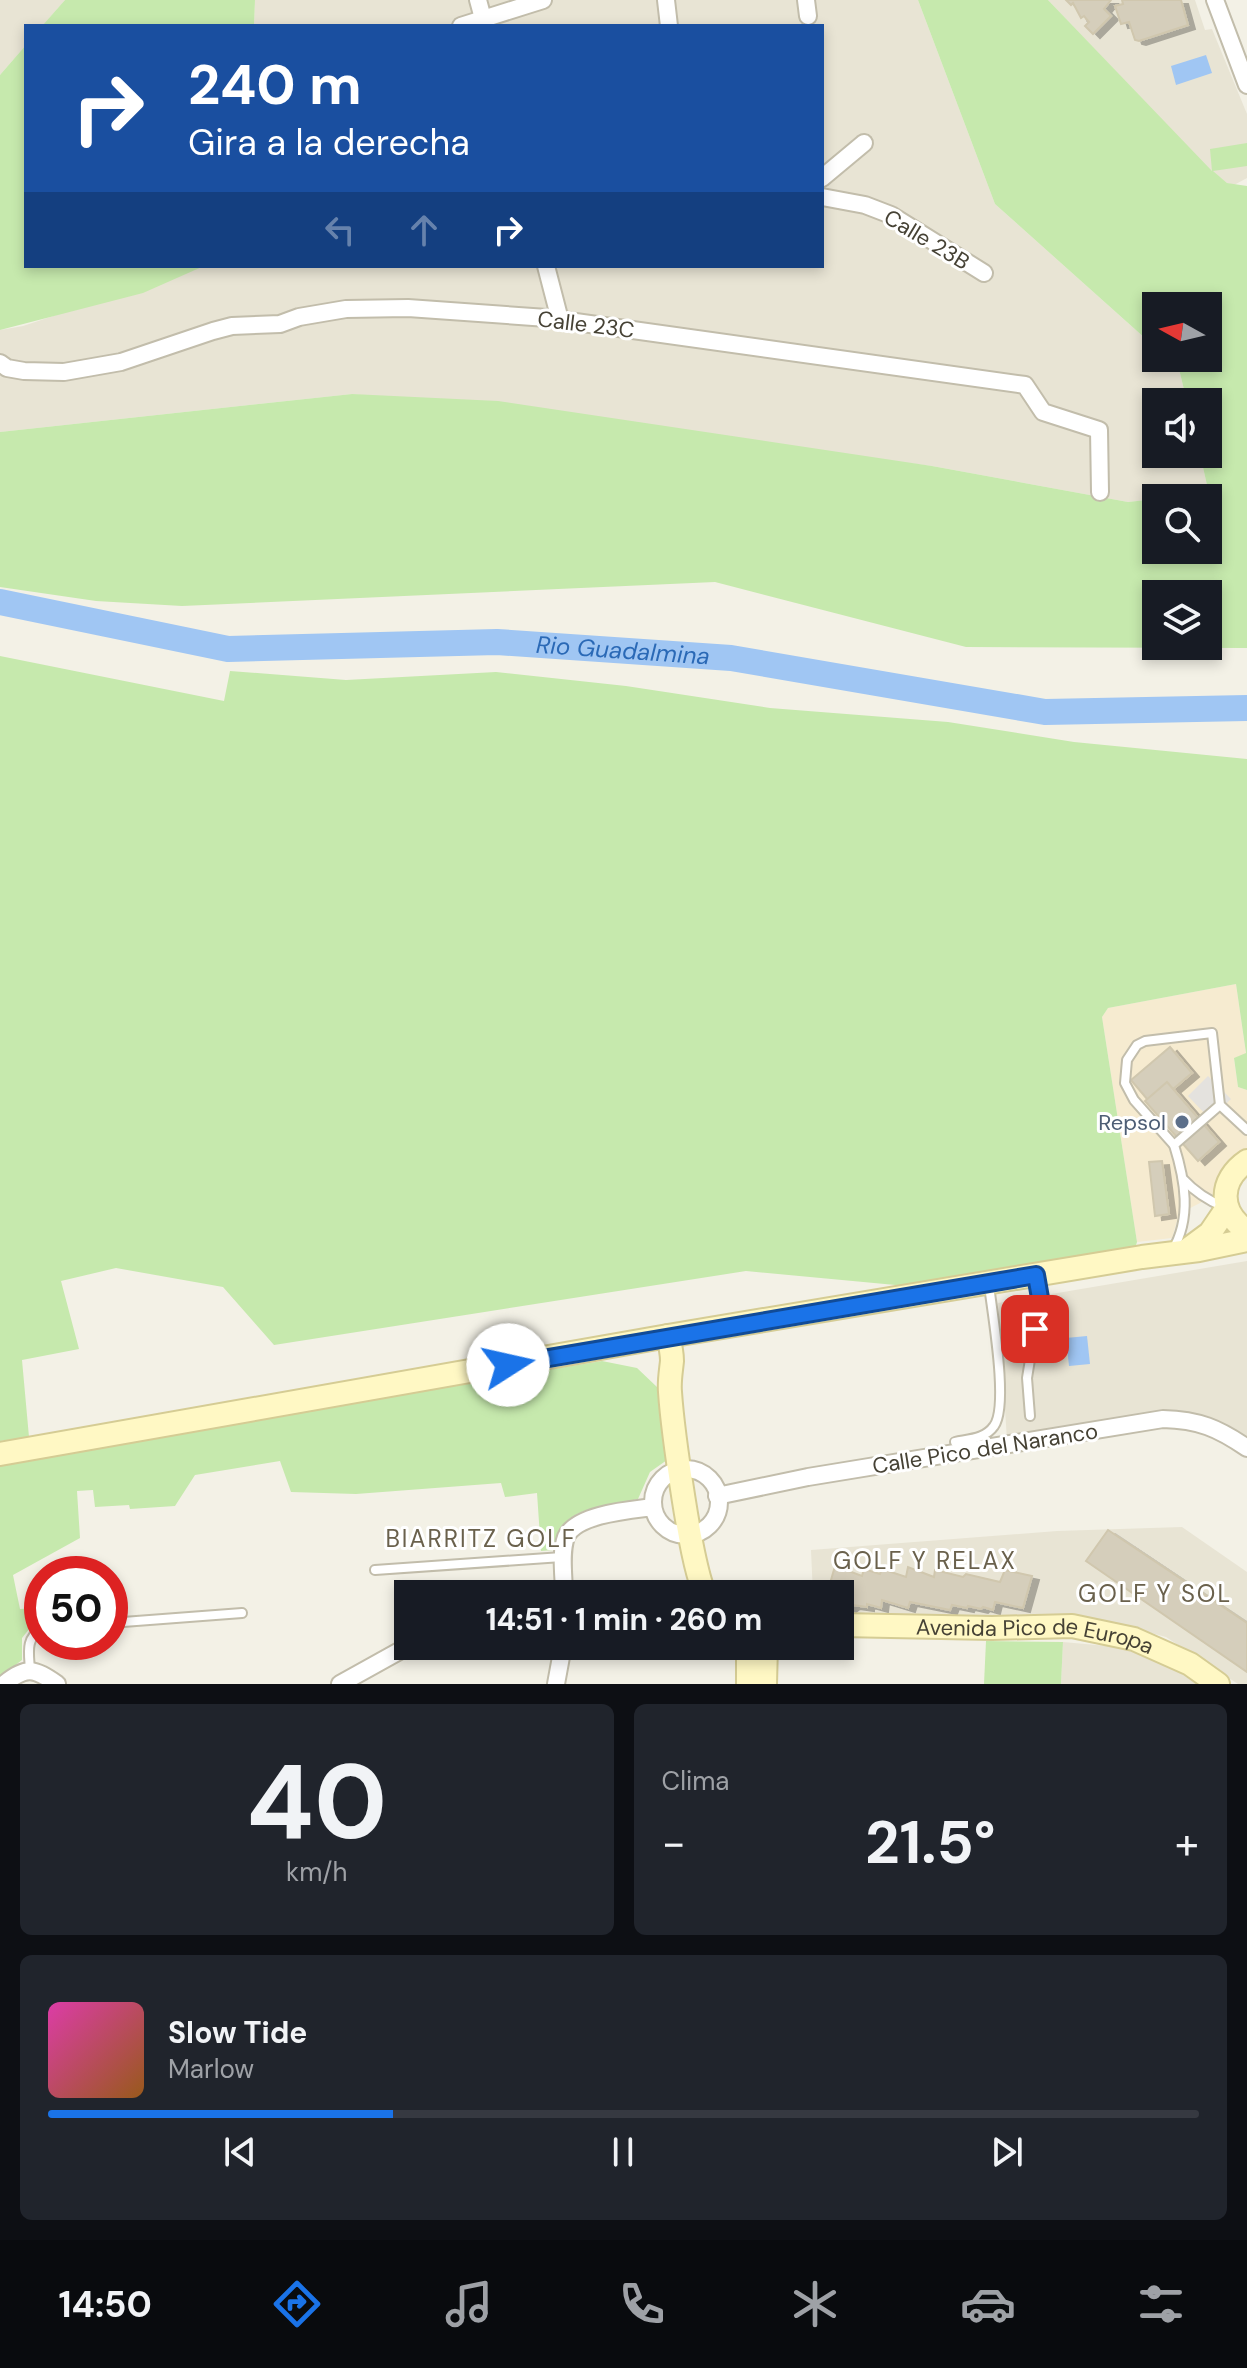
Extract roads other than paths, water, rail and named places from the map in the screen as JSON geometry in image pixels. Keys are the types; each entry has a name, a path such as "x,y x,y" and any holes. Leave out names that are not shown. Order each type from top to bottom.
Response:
{"main road":[{"path":"1247,1161 1231,1176 1225,1197 1227,1208 1238,1225 1247,1231"},
{"path":"1177,1252 1210,1233 1227,1208"},
{"path":"0,1454 660,1338 1247,1240"},
{"path":"660,1338 655,1360 669,1389 690,1535 701,1580"},
{"name":"Avenida Pico de Europa","path":"854,1625 1072,1626 1134,1639 1190,1664 1218,1684"},
{"path":"748,1660 748,1684"},
{"path":"765,1684 766,1660"}],"street":[{"path":"478,0 484,22 543,0"},
{"path":"666,0 669,24"},
{"path":"1215,0 1247,85"},
{"path":"824,176 864,143"},
{"name":"Calle 23B","path":"824,197 857,202 891,215 984,273"},
{"path":"547,268 560,320"},
{"name":"Calle 23C","path":"0,363 7,368 24,371 64,372 121,362 232,326 280,324 299,317 369,307 560,320 1025,385 1043,412 1099,430 1100,492"},
{"name":"Calle Pico del Naranco","path":"717,1496 808,1477 1163,1419 1196,1421 1213,1427 1247,1448"},
{"path":"679,1459 709,1477 717,1496 719,1507 716,1517 701,1532 690,1535 680,1535 662,1525 653,1507 653,1497 662,1478 679,1459"},
{"path":"564,1580 567,1534 576,1525 588,1519 653,1507"},
{"path":"340,1684 394,1654"},
{"path":"556,1684 560,1660"},
{"path":"4,1684 18,1672 30,1670 57,1684"}],"lane":[{"path":"1177,1252 1185,1220 1183,1178 1174,1145 1129,1092 1125,1083 1127,1060 1137,1045 1145,1041 1212,1033 1220,1105 1247,1130"},
{"path":"1174,1145 1220,1105"},
{"path":"1183,1178 1204,1198 1227,1208"},
{"path":"1030,1416 1027,1378 1040,1298 1036,1275"},
{"path":"955,1442 981,1437 996,1425 999,1416 998,1359 989,1283"},
{"path":"375,1570 564,1557"},
{"path":"128,1622 242,1613"},
{"path":"30,1660 30,1670"}],"water":[{"path":"1206,55 1212,73 1176,85 1171,66"},
{"path":"1087,1336 1090,1364 1069,1366 1066,1338"}],"waterway":[{"name":"Rio Guadalmina","path":"0,602 228,649 497,642 731,658 1045,712 1247,708"}],"place":[{"name":"Repsol","path":"1182,1122"}],"district":[{"name":"BIARRITZ GOLF","path":"481,1539"},
{"name":"GOLF Y RELAX","path":"925,1561"},
{"name":"GOLF Y SOL","path":"1155,1594"}]}
